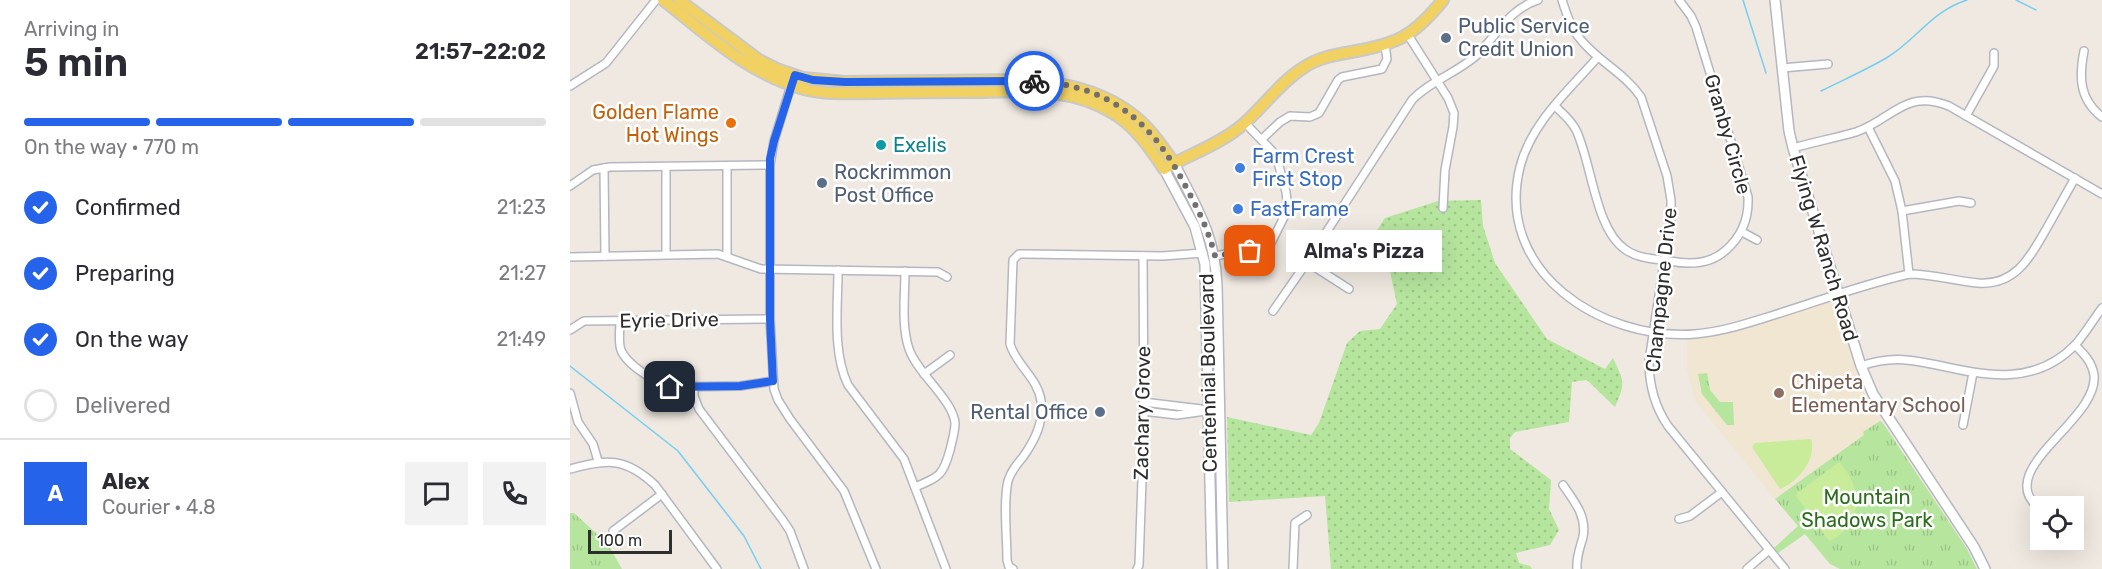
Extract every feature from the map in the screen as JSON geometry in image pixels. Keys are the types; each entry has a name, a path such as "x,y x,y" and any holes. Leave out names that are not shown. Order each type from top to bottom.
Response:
{"main road":[{"name":"Centennial Boulevard","path":"663,0 743,62 775,79 845,82 1026,80 1065,84 1098,94 1127,111 1149,129 1174,163 1204,222 1215,256 1223,569"},
{"name":"Centennial Boulevard","path":"679,0 759,60 815,91 844,93 1044,91 1059,93 1092,103 1113,113 1149,145 1195,227 1203,254 1207,286 1212,569"},
{"path":"1164,170 1232,133 1245,123 1287,80 1304,67 1330,56 1385,45 1408,35 1427,20 1443,0"},
{"name":"Flying W Ranch Road","path":"1775,0 1793,148 1861,366 1873,394 1974,547 1985,569"}],"street":[{"path":"570,86 606,63 656,0"},
{"path":"1273,311 1417,95 1476,55 1519,8 1538,0"},
{"name":"Champagne Drive","path":"1562,0 1576,34 1637,91 1646,110 1667,176 1671,217 1649,371 1657,408 1668,426 1785,569"},
{"name":"Granby Circle","path":"1678,0 1691,16 1696,27 1746,189 1748,214 1742,232"},
{"path":"1408,35 1448,98 1454,113 1452,135 1445,162 1443,208"},
{"path":"1262,139 1290,116 1310,117 1319,113 1342,77 1382,69 1387,59 1385,45"},
{"path":"2084,51 2080,72 2082,89 2090,105 2102,117"},
{"path":"1966,116 1994,66 1994,53"},
{"path":"1598,57 1533,134 1520,167 1517,204 1526,242 1546,276 1572,301 1617,324 1653,333 1681,335 1710,333 1740,326 1909,274 1930,274 1977,283 2008,278 2028,261 2075,178"},
{"path":"1782,68 1828,64"},
{"path":"793,80 774,141 770,165 770,319 773,381 776,395 782,406 847,495 876,569"},
{"path":"1793,148 1869,127 1899,107 1917,100 1941,103 2102,194"},
{"path":"1555,106 1571,122 1578,136 1605,222 1613,238 1632,254 1692,264 1713,259 1730,247 1742,232 1757,240"},
{"path":"1215,256 1266,247 1285,215 1287,201 1280,161 1245,123"},
{"path":"1869,127 1895,181 1902,211 1909,274"},
{"path":"570,186 586,174 604,168 770,165"},
{"path":"727,166 727,257"},
{"path":"666,167 666,254"},
{"path":"604,168 604,256"},
{"path":"1902,211 1959,201 1971,203"},
{"path":"570,257 717,254 753,268 938,272 947,277"},
{"path":"1011,568 1007,560 1008,482 1013,469 1032,444 1041,418 1041,403 1035,383 1014,354 1010,344 1012,263 1015,257 1025,254 1170,256 1203,254"},
{"name":"Zachary Grove","path":"1137,569 1139,565 1143,411 1143,256"},
{"path":"1307,262 1349,289"},
{"path":"838,270 839,355 842,372 848,385 900,454 915,486 946,569"},
{"path":"905,272 905,332 911,353 953,414 955,429 944,471 937,477 915,486"},
{"path":"1861,366 1890,358 2001,376 2034,370 2055,360 2075,345 2102,308"},
{"name":"Eyrie Drive","path":"570,330 584,321 770,319"},
{"path":"620,321 620,350 630,362 660,384 670,387 740,386 773,381"},
{"path":"2030,498 2026,485 2030,471 2086,405 2093,390 2092,368 2085,354 2075,345"},
{"path":"924,374 950,355"},
{"path":"1962,425 1973,373"},
{"path":"694,386 694,396 699,409 790,531 804,569"},
{"path":"570,393 578,422 593,444 598,461"},
{"path":"1143,402 1209,410"},
{"path":"1143,411 1177,415 1220,409"},
{"path":"570,469 598,461 621,463 650,480 717,569"},
{"path":"1563,485 1577,505 1583,521 1583,536 1577,558 1577,569"},
{"path":"1679,519 1690,516 1722,492"},
{"path":"613,531 662,494"},
{"path":"1293,569 1294,523 1307,515"},
{"path":"1747,569 1769,550"}],"shaded area":[{"name":"Chipeta Elementary School","path":"1830,302 1835,308 1861,386 1883,423 1880,421 1864,432 1864,435 1775,499 1695,401 1687,368 1687,339 1732,332"}],"green space":[{"path":"1481,200 1483,226 1495,263 1547,339 1605,369 1613,358 1622,382 1619,399 1615,407 1587,380 1572,382 1569,422 1515,432 1510,438 1510,449 1551,480 1549,509 1559,530 1550,545 1516,553 1519,563 1530,566 1532,569 1331,569 1325,496 1229,502 1227,417 1311,435 1319,423 1347,343 1360,331 1380,329 1397,304 1389,267 1364,250 1385,218 1438,201"},
{"path":"1707,373 1710,390 1720,402 1733,402 1734,425 1727,425 1702,394 1698,374"},
{"name":"Mountain Shadows Park","path":"1880,421 1967,549 1977,569 1840,569 1830,564 1805,534 1778,553 1774,548 1798,526 1775,499"},
{"path":"1811,439 1811,454 1805,469 1787,486 1780,489 1752,447 1755,443"},
{"path":"1839,462 1847,471 1852,482 1856,493 1856,505 1849,526 1829,541 1796,496"},
{"path":"570,513 574,513 607,543 622,569 570,569"}],"waterway":[{"path":"1743,0 1766,73"},
{"path":"1821,91 1888,57 1934,18 1967,0"},
{"path":"2016,0 2036,10"},
{"path":"570,366 678,451 744,536 761,569"}],"way so far":[{"path":"1034,81 1065,84 1098,94 1138,120 1149,129 1174,163 1208,230 1215,256 1250,251"}],"place":[{"name":"Public Service Credit Union","path":"1446,38"},
{"name":"Golden Flame Hot Wings","path":"731,123"},
{"name":"Exelis","path":"881,145"},
{"name":"Farm Crest First Stop","path":"1240,168"},
{"name":"Rockrimmon Post Office","path":"822,183"},
{"name":"FastFrame","path":"1238,209"},
{"name":"Alma's Pizza","path":"1250,251"},
{"name":"Chipeta Elementary School","path":"1779,393"},
{"name":"Rental Office","path":"1100,412"}],"route":[{"path":"670,387 740,386 773,381 770,319 770,159 795,75 813,80 845,82 1034,81"}]}
